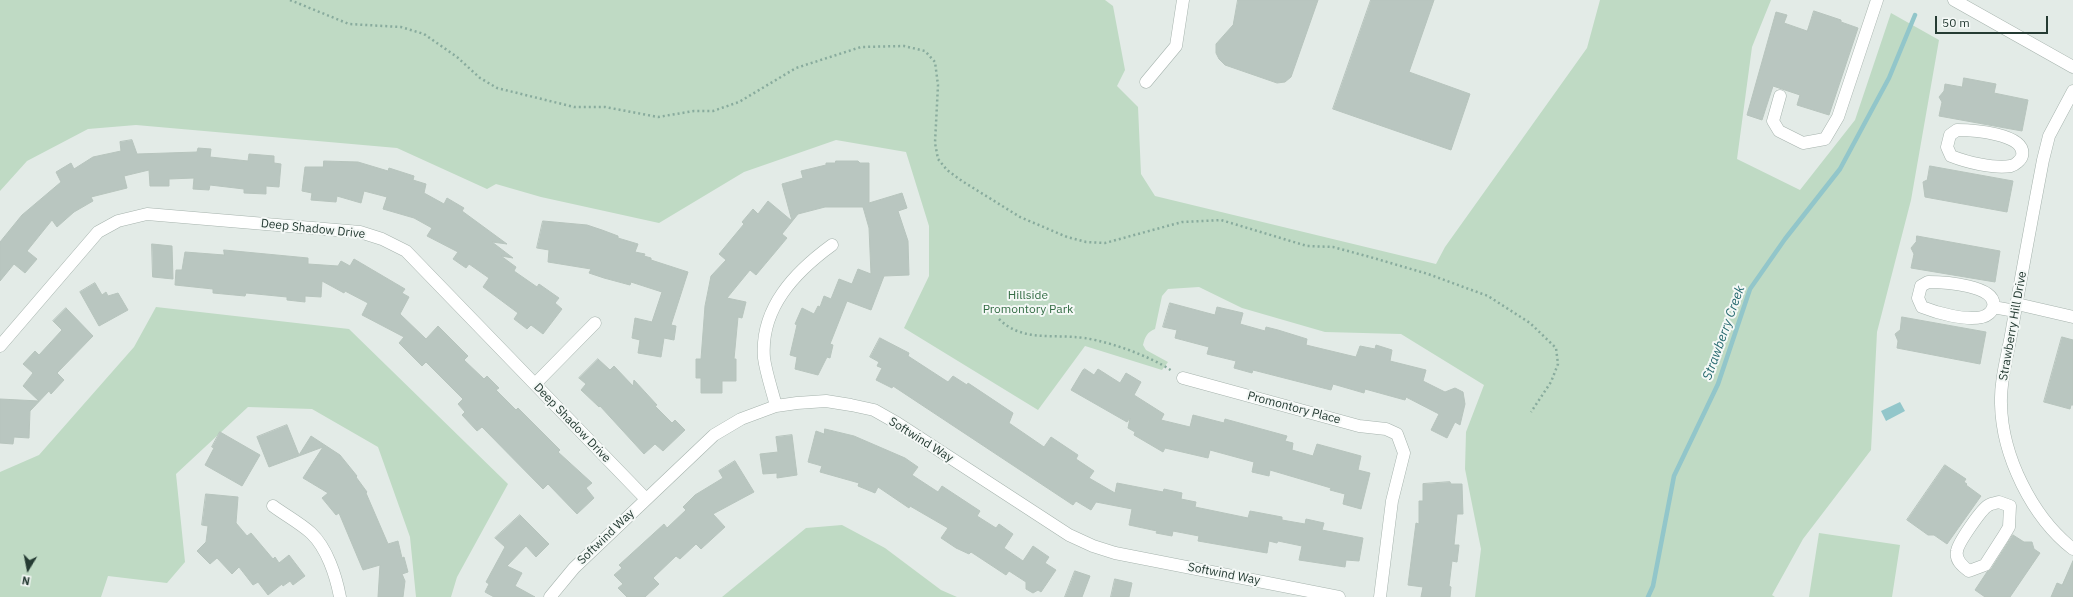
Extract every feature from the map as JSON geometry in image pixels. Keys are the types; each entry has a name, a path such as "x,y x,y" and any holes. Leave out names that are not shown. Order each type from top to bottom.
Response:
{"street":[{"path":"1146,82 1176,46 1183,0"},
{"path":"1780,96 1773,121 1779,131 1804,143 1825,139 1838,117 1877,0"},
{"path":"1954,0 2073,66"},
{"name":"Strawberry Hill Drive","path":"2073,91 2050,136 2043,160 2016,308 2001,404 2007,444 2022,484 2040,514 2062,540 2073,549"},
{"path":"1957,130 1969,130 2004,136 2015,141 2021,149 2022,156 2018,162 2011,166 1977,164 1951,156 1947,147 1950,135 1957,130"},
{"path":"2022,156 2043,160"},
{"name":"Deep Shadow Drive","path":"0,346 98,232 118,221 147,214 360,232 382,239 406,251 646,499"},
{"path":"776,406 764,359 764,337 774,305 792,280 812,260 832,245"},
{"path":"1928,282 1940,282 1976,288 1986,292 1993,300 1993,307 1989,314 1982,317 1948,315 1922,307 1918,298 1921,286 1928,282"},
{"path":"1993,307 2016,308 2073,317"},
{"path":"535,384 596,323"},
{"name":"Promontory Place","path":"1183,378 1359,426 1386,429 1397,434 1404,453 1392,501 1380,597"},
{"name":"Softwind Way","path":"550,597 574,568 714,435 741,419 776,406 826,402 874,410 897,423 1069,535 1093,546 1115,553 1339,597"},
{"path":"2010,506 1999,502 1989,505 1981,513 1957,550 1958,559 1962,566 1969,571 1985,565 2009,526 2010,506 2027,493"},
{"path":"273,506 312,534 325,554 336,577 340,597"}],"path":[{"path":"290,0 349,24 401,27 424,34 457,57 480,78 497,88 562,104 605,107 658,117 694,111 713,111 739,102 796,68 861,47 904,46 925,50 935,62 938,85 935,143 938,159 946,170 1020,217 1067,237 1086,242 1104,243 1182,222 1221,220 1307,246 1333,247 1370,257 1428,274 1488,296 1530,323 1556,348 1558,364 1551,382 1531,412"},
{"path":"999,319 1005,325 1023,334 1055,337 1074,336 1095,340 1160,363 1183,378"}],"green space":[{"name":"Hillside Promontory Park","path":"0,0 1105,0 1113,6 1125,70 1117,86 1138,107 1141,174 1155,196 1436,264 1445,247 1587,48 1600,0 1771,0 1752,47 1737,159 1800,190 1855,120 1891,13 1939,40 1911,200 1877,332 1871,450 1803,539 1772,595 1775,597 1475,597 1481,549 1465,469 1466,432 1484,385 1401,334 1325,332 1242,308 1199,287 1168,289 1162,296 1155,329 1147,335 1143,345 1146,350 1168,362 1162,370 1085,346 1038,410 904,328 929,276 929,226 906,152 836,140 744,172 659,223 541,197 496,184 487,189 397,148 136,125 88,129 27,161 0,191"},
{"path":"156,307 349,329 508,484 457,577 451,597 416,597 410,537 378,447 312,409 248,407 176,474 185,562 167,583 108,576 101,597 0,597 0,472 39,455 134,347"},
{"path":"842,525 885,548 941,590 957,597 722,597 806,528"},
{"path":"1819,533 1900,545 1892,597 1809,597"}],"water":[{"path":"1900,402 1905,411 1886,421 1881,411"}],"building":[{"path":"1238,0 1318,0 1291,77 1285,82 1277,83 1225,65 1219,59 1216,53 1216,44 1233,25"},
{"path":"1371,0 1434,0 1409,72 1470,94 1451,150 1333,109"},
{"path":"1814,11 1841,20 1841,22 1858,28 1829,115 1797,105 1800,95 1773,86 1762,120 1747,115 1776,12 1787,15 1784,23 1807,31"},
{"path":"1964,78 1996,84 1994,93 2028,100 2022,131 1939,116 1942,102 1939,97 1944,91 1945,84 1962,87"},
{"path":"132,140 137,154 197,152 198,148 211,149 210,157 248,161 249,154 274,156 274,163 281,164 279,187 266,186 266,194 244,193 244,189 210,185 209,190 193,189 194,178 169,179 169,186 150,186 149,170 124,176 127,188 91,197 93,201 74,212 57,227 52,220 27,251 37,259 25,273 14,264 0,281 0,242 22,215 61,182 56,172 71,163 74,169 93,157 121,151 120,142"},
{"path":"324,161 358,162 388,171 389,168 414,176 413,180 426,184 424,193 444,204 447,198 464,208 462,211 507,244 492,242 513,258 501,256 516,267 514,271 537,287 539,284 559,298 555,303 562,309 543,334 531,325 527,329 514,319 518,313 483,287 489,278 469,264 466,268 453,259 458,252 427,236 432,228 414,218 383,209 387,197 364,191 361,203 337,196 336,202 311,200 312,193 302,191 305,167 323,167"},
{"path":"836,161 858,161 860,163 869,163 869,203 902,193 907,208 898,211 908,241 909,275 884,276 871,310 847,301 830,344 833,345 830,358 827,357 818,375 795,369 797,357 790,355 797,325 795,324 802,308 814,314 818,306 820,307 824,296 831,299 839,279 852,284 858,269 871,274 869,228 863,207 825,207 798,214 782,234 787,238 756,275 750,270 727,298 746,302 742,318 738,317 734,359 736,359 736,381 722,381 722,393 701,393 701,378 696,378 696,359 701,359 705,306 711,276 726,260 719,254 744,224 742,222 753,209 758,214 768,201 792,221 782,184 803,178 801,171 826,165 826,163 835,163"},
{"path":"1930,166 2013,181 2007,212 1925,197 1923,182 1927,180"},
{"path":"543,221 587,225 602,230 618,236 618,238 638,244 635,252 645,254 644,256 651,258 651,260 688,272 671,325 676,326 674,340 664,338 661,357 638,353 640,340 632,338 635,318 652,322 662,292 631,282 630,285 604,278 589,273 591,269 548,262 549,250 537,248"},
{"path":"1917,236 2000,251 1995,282 1911,268 1914,254 1911,248 1916,242"},
{"path":"152,244 172,246 173,279 153,277"},
{"path":"224,250 308,258 308,264 338,266 341,261 350,266 354,259 405,289 402,293 409,297 400,314 426,339 438,326 468,356 464,360 484,379 487,376 499,388 496,390 516,410 518,408 560,450 558,452 592,483 586,488 594,498 577,514 548,484 543,489 482,427 477,431 462,415 465,412 458,404 463,399 426,362 422,366 399,343 404,337 362,315 368,303 345,291 344,293 322,281 321,297 305,296 305,302 287,300 287,297 246,293 245,296 213,293 213,289 175,285 176,270 182,270 185,252 224,255"},
{"path":"95,283 102,295 106,292 108,296 118,293 128,310 99,326 80,292"},
{"path":"1170,303 1215,315 1217,307 1243,313 1240,324 1265,331 1266,327 1278,330 1307,339 1306,345 1356,357 1360,346 1375,349 1376,345 1392,350 1390,361 1426,370 1423,381 1445,392 1455,388 1463,392 1465,404 1460,425 1455,422 1447,438 1431,430 1439,414 1406,397 1405,400 1365,389 1364,393 1333,384 1331,390 1253,370 1252,373 1234,368 1236,361 1207,354 1209,347 1175,338 1177,330 1163,327"},
{"path":"66,308 93,336 57,373 64,380 51,394 49,391 30,411 29,438 14,437 13,444 0,443 0,399 39,401 23,386 33,373 23,364 35,351 39,355 62,330 53,321"},
{"path":"1902,317 1986,332 1980,364 1897,348 1898,341 1895,334 1900,330"},
{"path":"2062,337 2073,340 2073,405 2071,405 2070,409 2044,402"},
{"path":"880,338 909,353 908,356 948,382 953,376 967,385 968,383 1013,413 1009,423 1044,447 1051,437 1078,455 1076,459 1094,471 1089,478 1115,493 1117,483 1163,492 1164,489 1182,493 1181,499 1196,502 1195,507 1248,518 1250,511 1282,517 1282,520 1305,524 1306,519 1324,523 1322,530 1363,538 1359,561 1346,560 1345,567 1299,560 1302,546 1278,541 1277,543 1269,541 1267,553 1198,541 1199,536 1173,531 1172,536 1156,533 1157,531 1129,525 1132,509 1096,502 1091,510 1076,501 1073,505 893,386 892,388 876,380 882,368 877,366 879,362 870,357"},
{"path":"598,359 610,370 614,366 633,386 634,380 657,405 655,406 672,423 675,420 685,430 663,451 655,444 644,454 600,406 599,407 581,390 586,384 579,378"},
{"path":"1085,369 1094,375 1098,369 1120,383 1126,373 1141,382 1134,395 1164,414 1161,420 1190,427 1193,415 1224,423 1225,419 1287,436 1285,441 1293,443 1292,450 1313,456 1317,444 1361,456 1358,470 1370,473 1361,509 1343,504 1345,494 1330,490 1331,488 1270,470 1269,476 1252,472 1254,462 1210,450 1208,458 1165,448 1163,452 1134,435 1135,432 1128,428 1130,418 1127,422 1071,390"},
{"path":"287,425 299,455 311,436 340,455 357,476 356,477 367,492 366,493 388,544 398,541 402,558 404,557 408,572 402,574 405,581 403,597 378,597 380,565 363,570 339,513 336,515 322,498 328,493 303,478 323,447 269,467 257,437"},
{"path":"825,429 854,436 905,458 918,467 912,475 938,492 942,486 980,511 977,516 996,528 999,524 1013,534 1004,548 1023,561 1033,546 1049,557 1045,563 1056,570 1041,592 1038,590 1033,593 1026,589 1026,582 1009,571 1006,575 971,552 969,554 956,548 941,538 948,528 910,506 909,508 878,487 875,493 858,486 859,483 820,472 822,466 808,462 816,431 824,434"},
{"path":"220,432 260,455 242,486 205,465"},
{"path":"792,435 797,475 777,478 777,473 763,474 760,454 778,452 776,437"},
{"path":"735,461 754,492 713,514 725,527 701,549 696,544 680,559 676,556 653,578 659,584 645,597 627,597 618,588 623,584 614,575 622,568 619,565 664,524 667,528 686,510 683,507 695,495 723,478 719,471"},
{"path":"1945,465 1966,479 1964,482 1967,484 1966,485 1981,496 1947,544 1934,535 1928,535 1907,520"},
{"path":"1450,482 1451,484 1462,484 1463,514 1457,514 1454,545 1459,545 1457,562 1452,561 1449,586 1451,587 1450,597 1421,597 1423,587 1408,585 1416,523 1419,524 1419,501 1423,501 1423,484"},
{"path":"206,494 238,497 236,523 247,536 251,533 273,559 275,557 279,563 289,555 305,576 293,585 290,581 283,586 282,584 268,595 258,582 253,585 239,567 232,574 217,558 210,564 197,551 206,542 208,526 202,525"},
{"path":"520,515 549,544 536,557 526,546 507,566 522,573 515,586 535,597 494,597 485,592 489,584 486,582 505,547 495,538"},
{"path":"2013,535 2024,542 2032,542 2034,549 2040,553 2010,597 1985,597 1975,590 1987,572 1991,569"},
{"path":"2073,561 2073,597 2051,597 2057,583 2062,585"},
{"path":"1075,571 1090,576 1082,597 1065,597"},
{"path":"1115,579 1132,583 1129,597 1111,597"}],"waterway":[{"name":"Strawberry Creek","path":"1648,597 1653,586 1674,476 1718,384 1750,289 1785,239 1840,169 1889,78 1915,15"}]}
